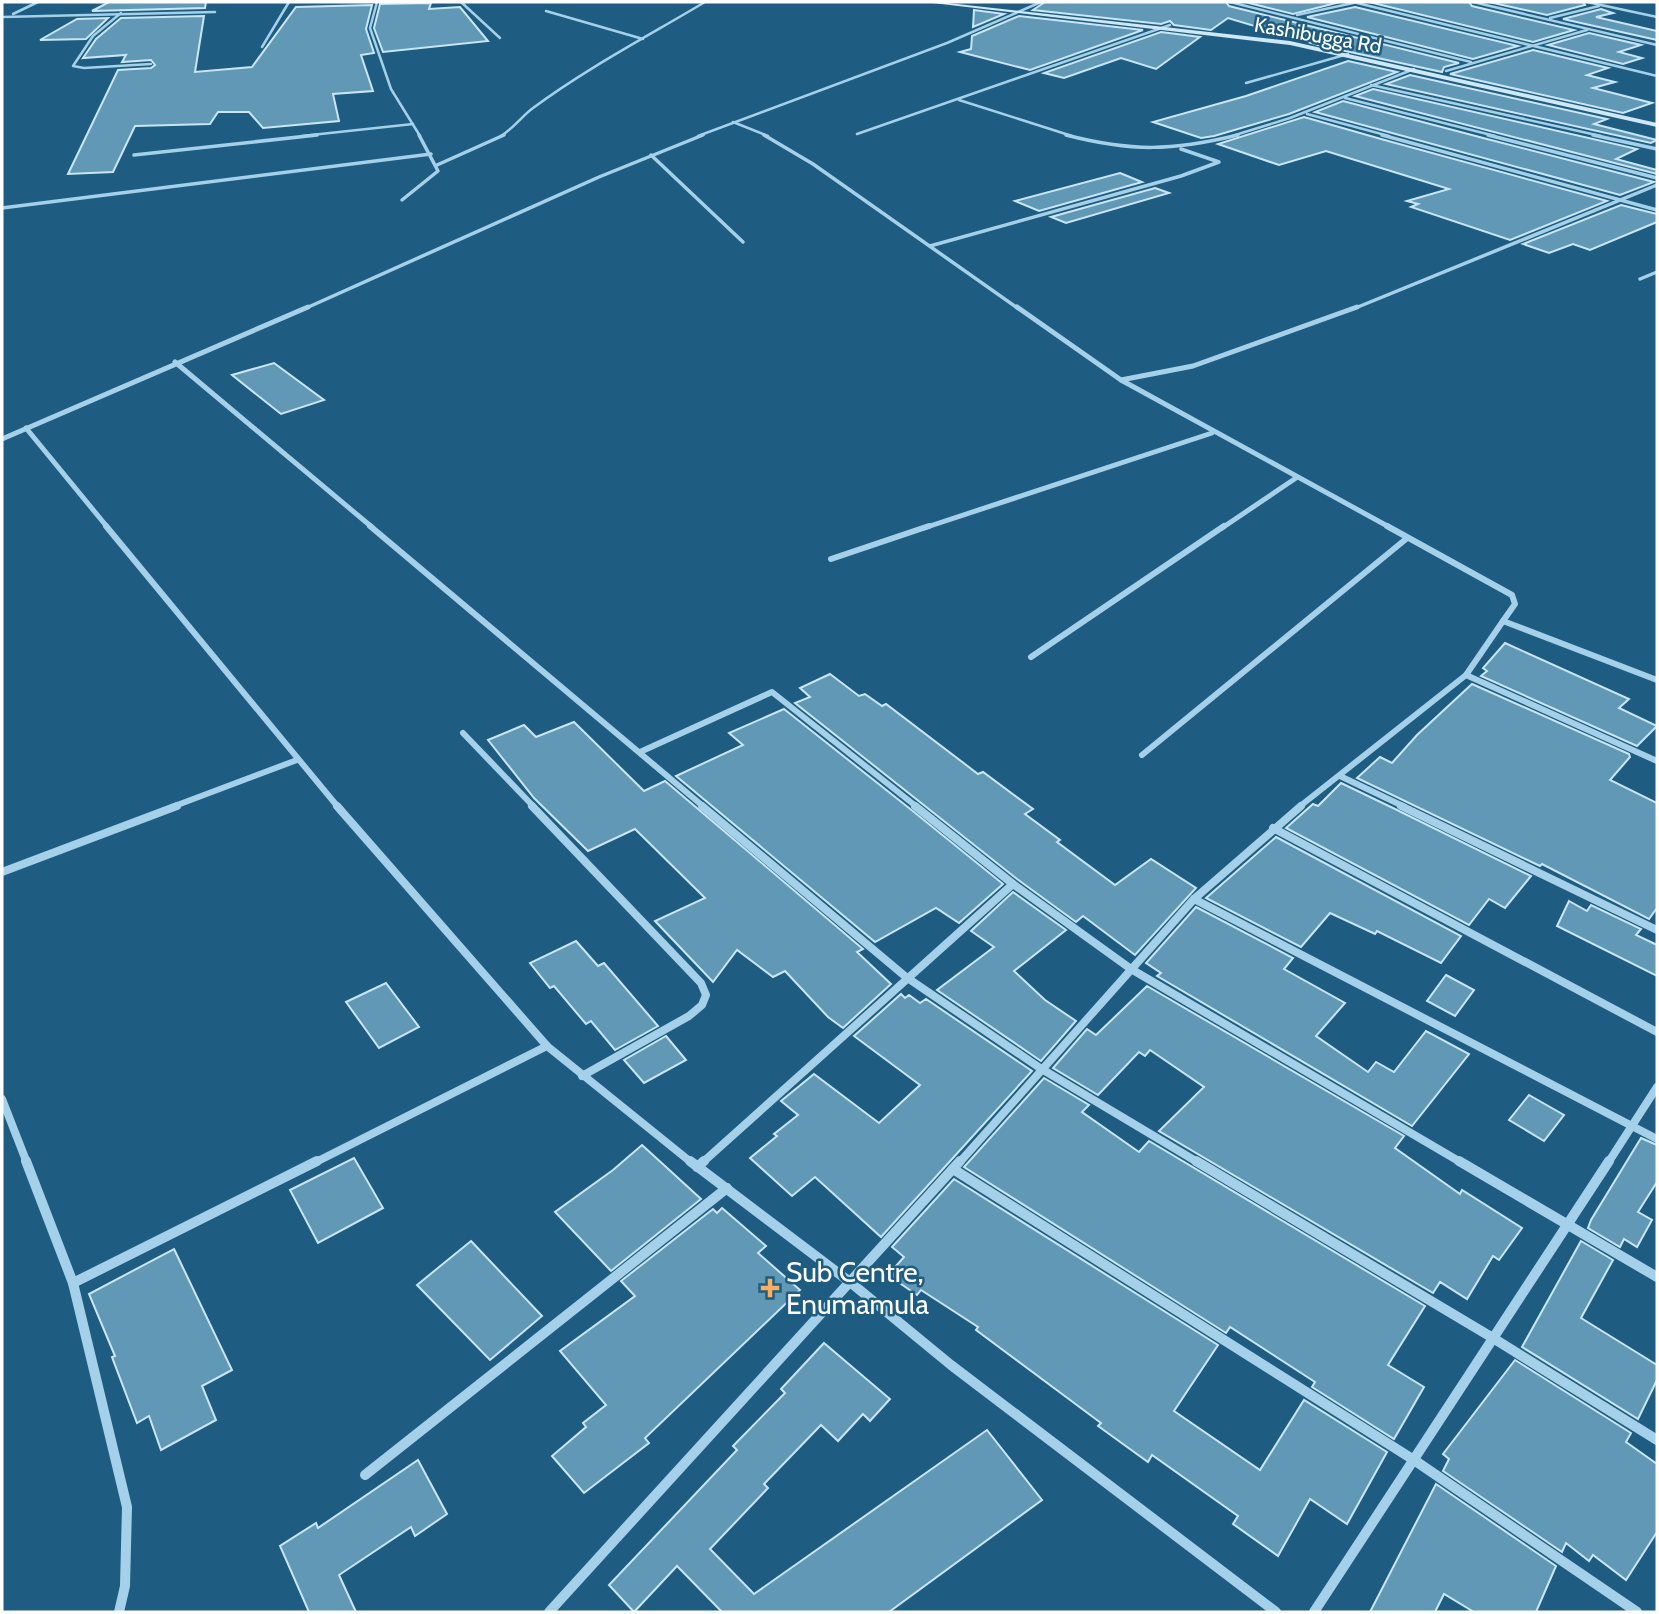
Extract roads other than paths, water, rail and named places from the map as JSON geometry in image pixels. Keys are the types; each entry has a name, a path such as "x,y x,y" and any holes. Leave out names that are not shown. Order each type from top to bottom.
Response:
{"main road":[{"name":"Kashibugga Rd","path":"927,2 1290,43 1349,54 1657,125"},
{"name":"Kashibugga Rd","path":"982,2 1303,40 1657,118"}],"street":[{"path":"2,19 38,2"},
{"path":"262,47 289,2"},
{"path":"377,2 370,28 391,89 431,154 438,171 402,200"},
{"path":"461,2 500,38"},
{"path":"437,165 502,136 520,123 530,110 705,2"},
{"path":"2,439 175,362 428,256 651,155 732,122 892,64 1041,2"},
{"path":"1230,2 1471,62"},
{"path":"1294,16 1355,2 1657,76"},
{"path":"1473,2 1657,45"},
{"path":"1587,2 1657,15"},
{"path":"1545,19 1601,5"},
{"path":"546,11 643,39"},
{"path":"9,17 215,12"},
{"path":"122,13 108,21 83,47 73,66 84,68 150,64"},
{"path":"857,134 1170,25"},
{"path":"1446,71 1589,29"},
{"path":"1246,83 1349,54"},
{"path":"959,100 1028,123 1103,142 1142,149 1178,148 1240,135 1306,114 1370,85 1415,69"},
{"path":"1370,85 1657,149"},
{"path":"1345,98 1657,178"},
{"path":"1306,114 1657,210"},
{"path":"549,1612 953,1169 1040,1068 1194,899 1273,828 1466,675 1515,604 1512,595 1212,433 1121,380 775,139 732,122"},
{"path":"134,155 413,124"},
{"path":"930,246 1181,176 1219,162 1178,148"},
{"path":"2,208 431,154"},
{"path":"651,155 743,242"},
{"path":"1121,380 1194,366 1318,323 1657,185"},
{"path":"1640,279 1657,272"},
{"path":"175,362 906,977 1040,1068 1493,1338 1657,1440"},
{"path":"26,428 297,760 548,1046 582,1076 850,1282 951,1365 1276,1612"},
{"path":"831,559 1212,433"},
{"path":"1031,657 1296,478"},
{"path":"1142,755 1406,539"},
{"path":"1503,621 1657,680"},
{"path":"1466,675 1657,761"},
{"path":"640,752 772,692 1013,884 1131,969 1657,1277"},
{"path":"463,733 701,983 706,995 702,1004 690,1016 582,1076"},
{"path":"2,872 297,760"},
{"path":"1340,776 1657,930"},
{"path":"1273,828 1657,1032"},
{"path":"697,1167 906,977 1013,884"},
{"path":"1194,899 1657,1139"},
{"path":"73,1283 548,1046"},
{"path":"1314,1612 1657,1087"},
{"path":"2,1099 73,1283 127,1507 125,1587 119,1612"},
{"path":"953,1169 1414,1460 1637,1612"},
{"path":"365,1475 727,1188"}],"place":[{"name":"Sub Centre, Enumamula","path":"770,1288"}]}
